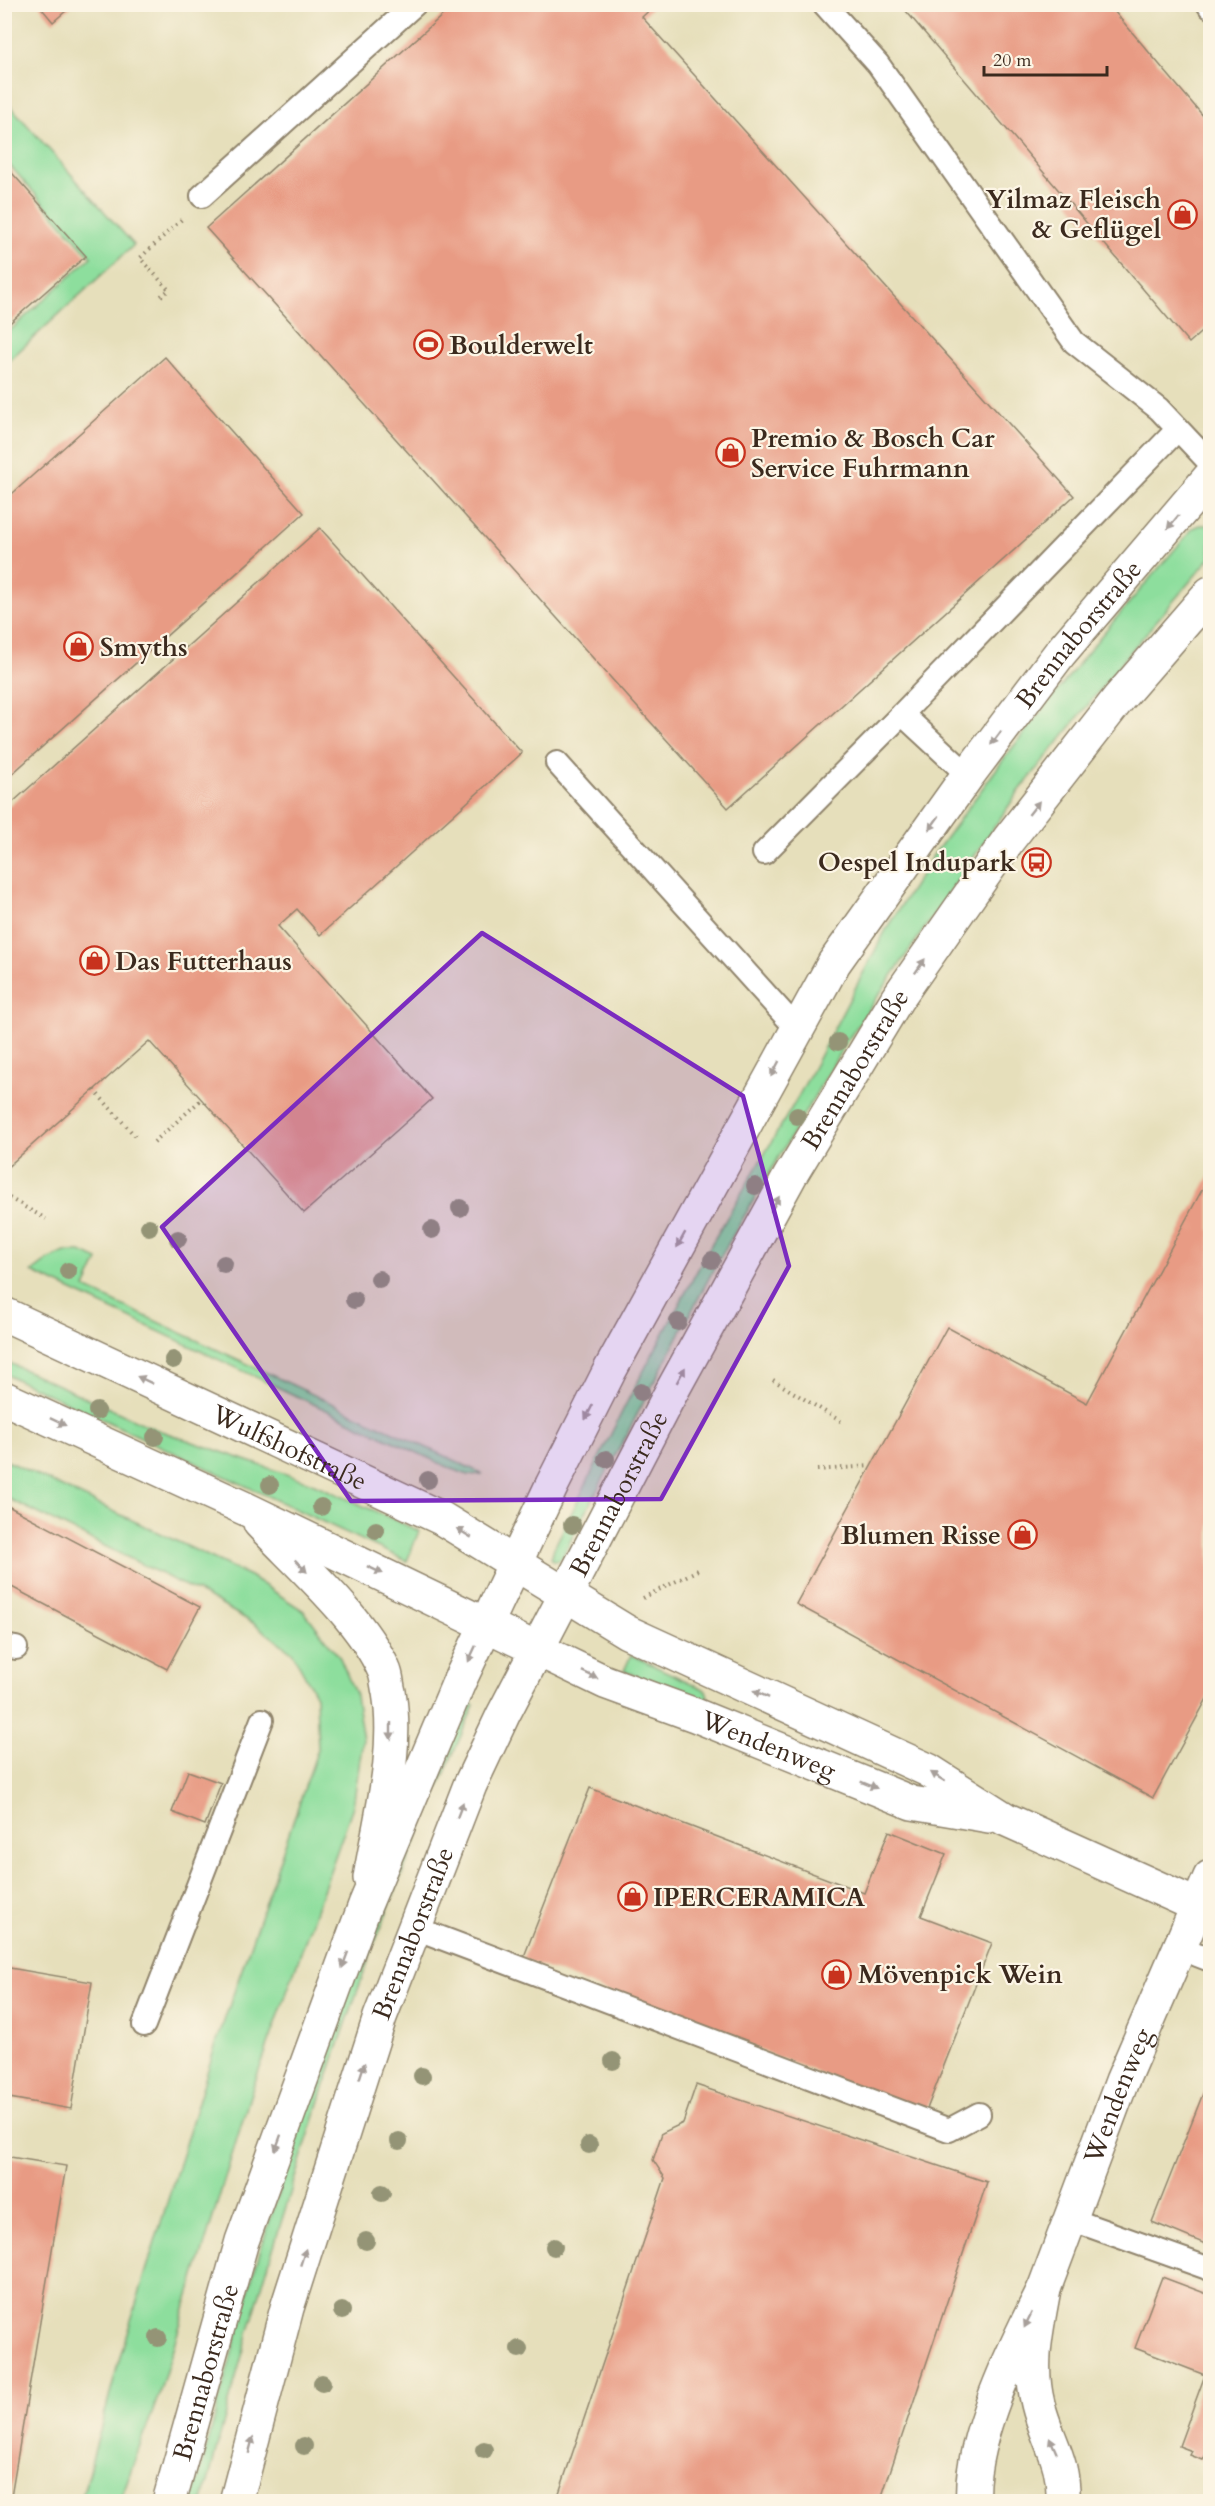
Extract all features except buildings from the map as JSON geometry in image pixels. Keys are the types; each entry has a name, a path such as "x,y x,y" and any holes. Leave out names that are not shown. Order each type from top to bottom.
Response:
{"main road":[{"name":"Brennaborstraße","path":"169,2502 242,2241 365,1905 459,1682 514,1563 610,1370 834,963 968,776 1060,653 1210,477"},
{"name":"Brennaborstraße","path":"236,2502 287,2308 380,2017 470,1785 503,1714 667,1400 774,1207 897,999 1009,839 1119,698 1210,593"},
{"name":"Wulfshofstraße","path":"4,1314 441,1518 566,1594"},
{"path":"4,1398 246,1509 538,1649"},
{"name":"Brennaborstraße","path":"246,1509 333,1599 362,1633 385,1671 391,1708 391,1749 365,1905"},
{"name":"Wendenweg","path":"566,1594 627,1632 928,1770 1005,1819"},
{"name":"Wendenweg","path":"538,1649 605,1682 695,1715 912,1803 1005,1819 1204,1892 1122,2081 1044,2289 1021,2335 987,2421 974,2471 973,2502"},
{"name":"Wendenweg","path":"1044,2289 1032,2364 1038,2405 1061,2464 1063,2502"}],"lane":[{"path":"202,196 415,4"},
{"path":"824,4 878,64 1074,342 1159,409 1210,463"},
{"path":"764,853 1177,430"},
{"path":"902,714 968,776"},
{"path":"557,764 797,1029"},
{"path":"144,2025 262,1720"},
{"path":"415,1928 949,2130 979,2114"},
{"path":"1179,1948 1210,1960"},
{"path":"1070,2219 1210,2269"}],"path":[{"path":"161,296 169,290 140,258 184,217 202,196"},
{"path":"94,1090 136,1137"},
{"path":"154,1142 202,1099"},
{"path":"4,1195 46,1219"},
{"path":"773,1380 842,1422"},
{"path":"817,1470 870,1466"},
{"path":"649,1593 700,1569"}],"highlighted area":[{"path":"482,933 743,1096 789,1266 661,1499 351,1501 162,1227"}],"green space":[{"path":"5,100 134,245 5,364 5,335 91,257 5,160"},
{"path":"1207,525 1210,529 1210,558 1131,651 1017,794 845,1044 718,1261 562,1557 557,1561 553,1560 551,1558 554,1548 627,1402 712,1243 798,1097 888,926 932,857 1006,756 1100,637 1193,528"},
{"path":"65,1252 81,1252 98,1260 85,1288 483,1474 468,1475 452,1469 32,1272 48,1260"},
{"path":"5,1361 155,1429 312,1483 419,1531 407,1561 5,1374"},
{"path":"5,1460 250,1576 304,1611 340,1658 356,1696 363,1740 353,1806 250,2096 159,2394 120,2501 81,2501 121,2353 213,2053 318,1749 316,1696 292,1652 253,1623 206,1596 5,1497"},
{"path":"631,1655 706,1690 708,1697 700,1702 624,1671"},
{"path":"464,1700 474,1705 394,1893 346,2023 280,2227 203,2501 192,2502 254,2271 359,1952"}],"place":[{"name":"Yilmaz Fleisch & Geflügel","path":"1182,214"},
{"name":"Boulderwelt","path":"428,345"},
{"name":"Premio & Bosch Car Service Fuhrmann","path":"730,453"},
{"name":"Smyths","path":"79,647"},
{"name":"Oespel Indupark","path":"1037,862"},
{"name":"Das Futterhaus","path":"94,961"},
{"name":"Blumen Risse","path":"1022,1535"},
{"name":"IPERCERAMICA","path":"632,1897"},
{"name":"Mövenpick Wein","path":"837,1974"}]}
